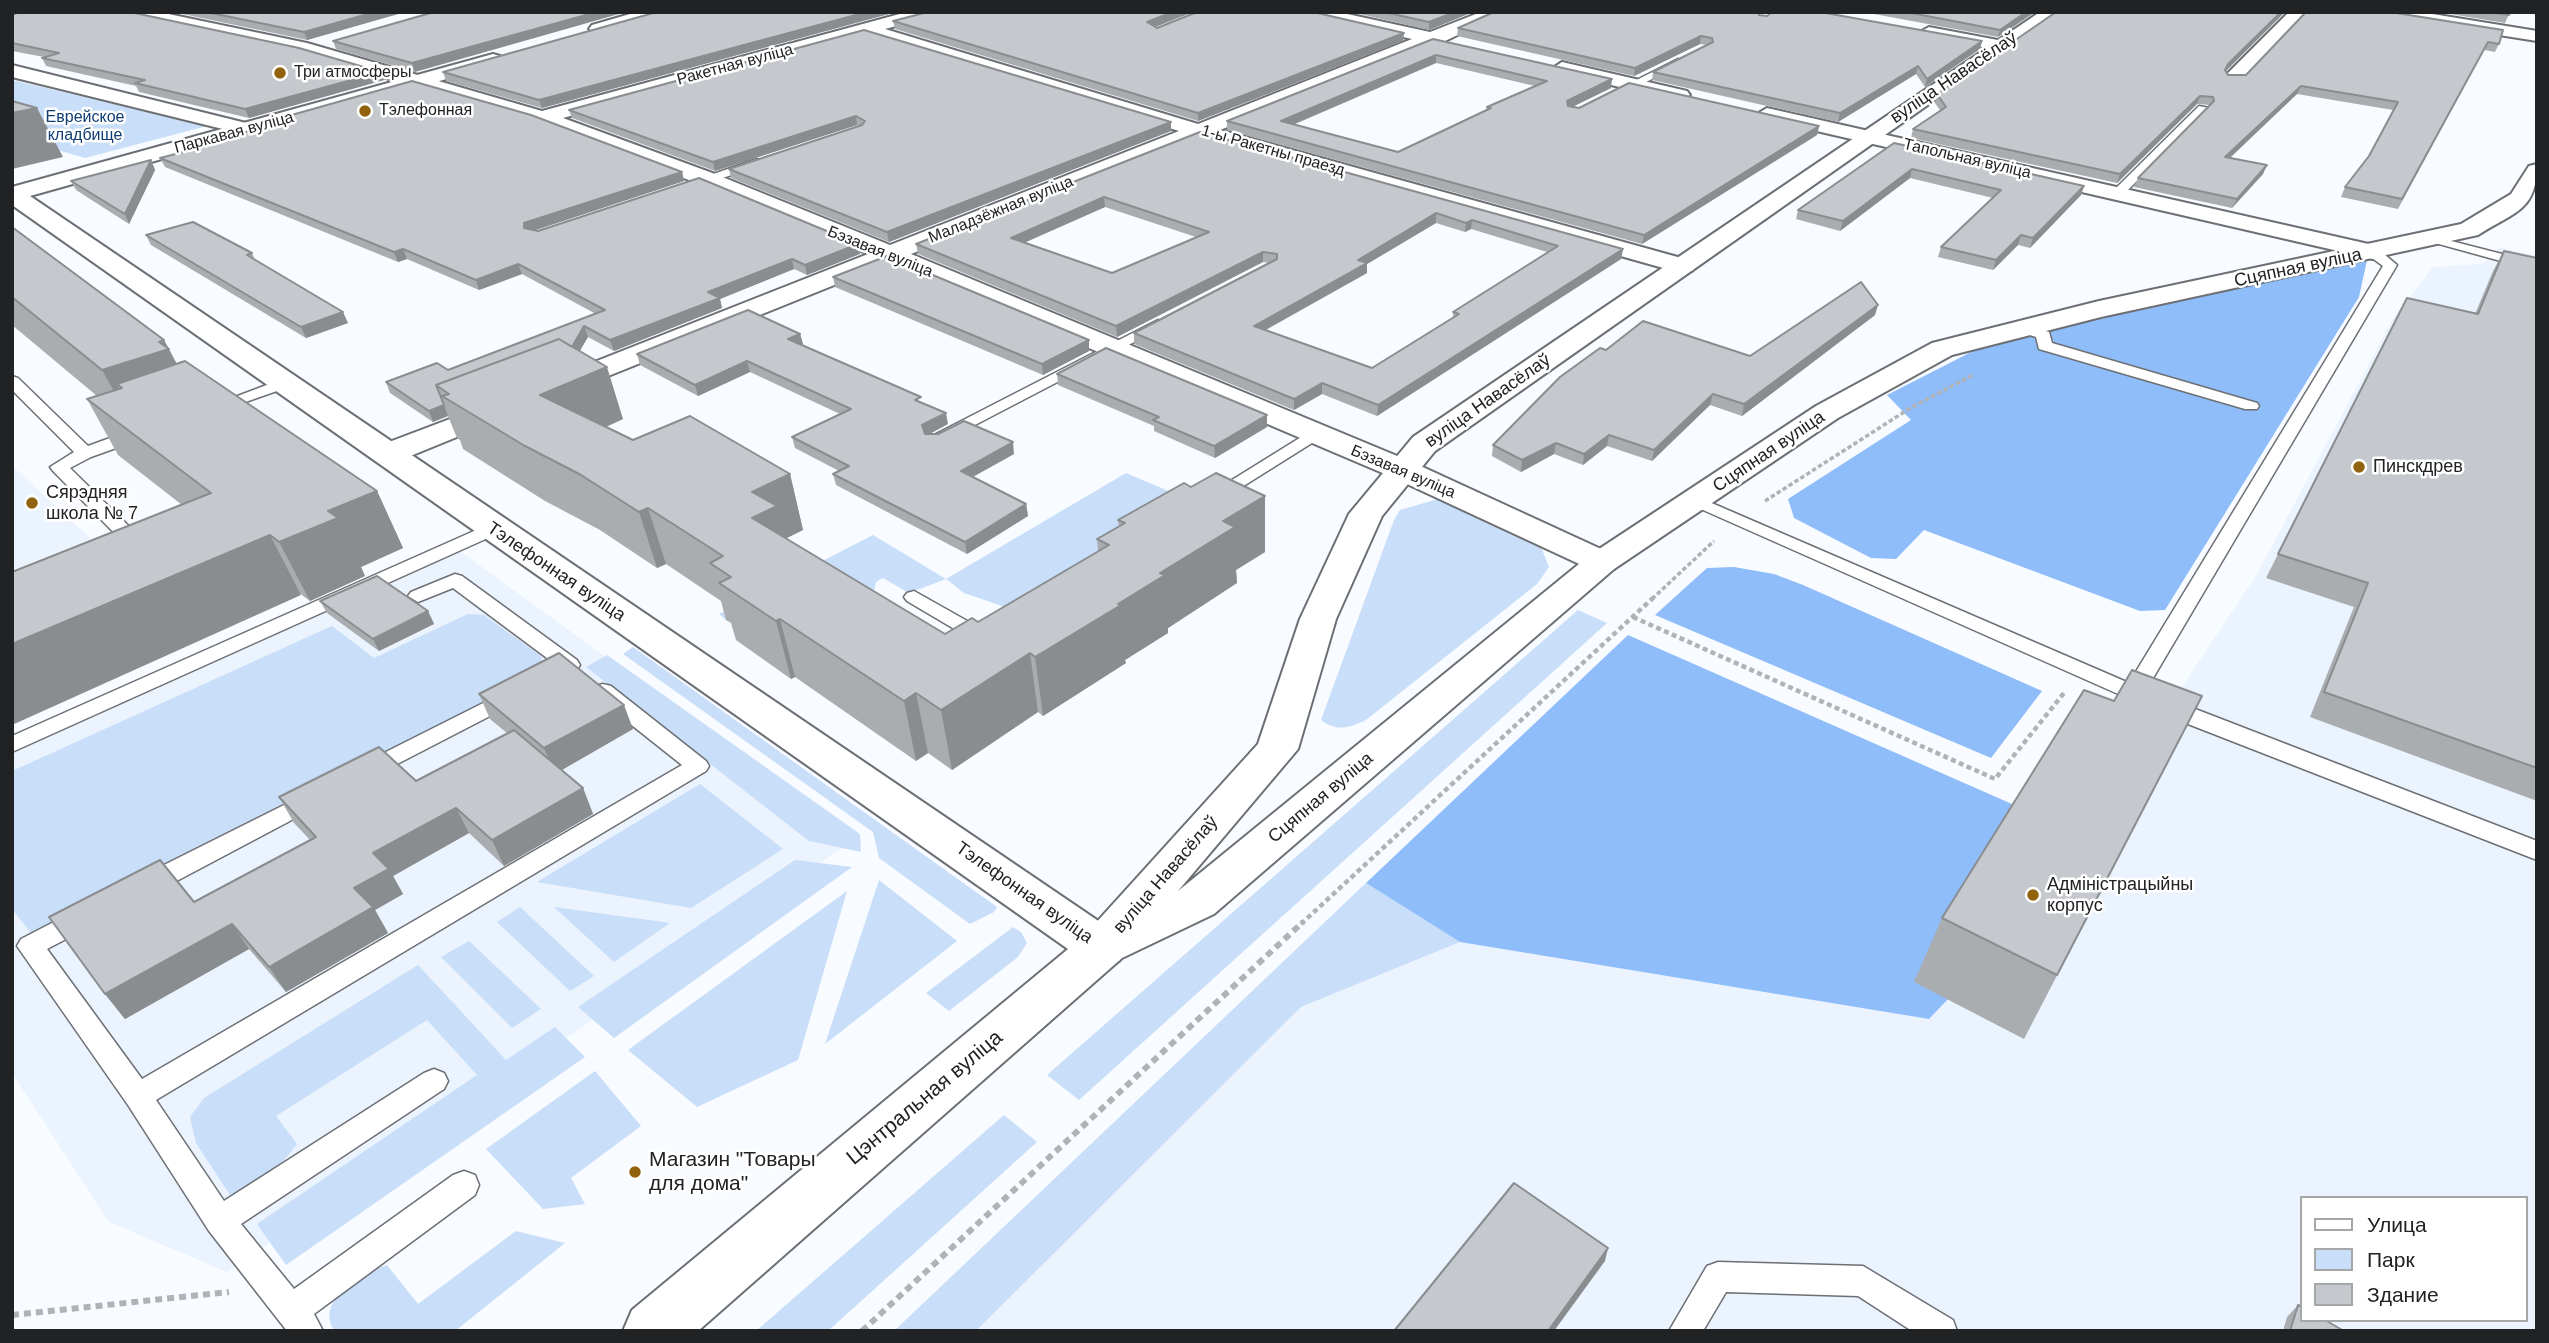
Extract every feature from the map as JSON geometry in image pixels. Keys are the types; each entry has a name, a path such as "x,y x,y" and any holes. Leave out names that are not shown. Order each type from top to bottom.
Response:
{"street":[{"name":"Бэзавая вуліца","path":"133,12 307,49 542,117 707,179 1115,347 1403,470 1602,562"},
{"path":"577,35 657,12"},
{"name":"Ракетная вуліца","path":"542,117 928,12"},
{"path":"1314,12 1472,48"},
{"name":"Маладзёжная вуліца","path":"387,454 1497,12"},
{"name":"вуліца Навасёлаў","path":"1102,948 1277,749 1318,619 1366,514 1424,444 1867,136 2052,12"},
{"path":"2234,78 2299,12"},
{"path":"2385,12 2537,36"},
{"name":"1-ы Ракетны праезд","path":"865,29 1200,131 1683,266"},
{"path":"1909,29 2003,46"},
{"path":"307,49 345,38"},
{"name":"Паркавая вуліца","path":"12,194 510,55"},
{"path":"1539,63 1698,99"},
{"path":"12,71 247,129"},
{"name":"Тапольная вуліца","path":"1750,110 2373,252"},
{"name":"Сцяпная вуліца","path":"1102,948 1198,902 1602,562 1827,412 1942,349 2019,327 2469,230 2519,199 2537,171"},
{"name":"Тэлефонная вуліца","path":"12,194 1102,948"},
{"name":"Цэнтральная вуліца","path":"653,1331 1102,948"}],"lane":[{"path":"1609,96 1693,54"},
{"path":"2118,193 2203,108"},
{"path":"680,188 770,159"},
{"path":"2433,238 2537,267"},
{"path":"2134,693 2390,265 2373,252"},
{"path":"933,439 1174,316"},
{"path":"2019,327 2044,335 2044,346 2250,407"},
{"path":"12,381 85,453"},
{"path":"194,415 285,383"},
{"path":"154,562 59,467 85,453 158,427"},
{"path":"1196,508 1314,434"},
{"path":"1694,502 2134,693 2537,851"},
{"path":"12,745 492,528"},
{"path":"138,1096 698,766 570,665 455,580 418,596"},
{"path":"914,597 984,639 996,632"},
{"path":"128,895 570,665"},
{"path":"104,908 30,946 138,1096 220,1221 291,1310 464,1185"},
{"path":"220,1221 434,1081"},
{"path":"1685,1331 1718,1277 1863,1281 1941,1331"}],"path":[{"path":"862,1331 1735,521 1912,407 1979,372"},
{"path":"1633,617 1994,779 2082,671"},
{"path":"12,1315 291,1310"}],"shaded area":[{"path":"2500,247 2537,256 2537,1331 976,1331 1301,1007 1460,942 1929,1019 2144,744 2256,576 2394,317 2433,267 2482,264"},
{"path":"2367,260 2359,297 2165,610 2140,611 1924,530 1896,559 1871,558 1794,518 1788,499 1911,420 1887,395 1977,349 2064,321"},
{"name":"Сярэдняя школа № 7","path":"12,466 91,539 12,570"},
{"path":"457,549 837,825 852,841 227,1272 109,1222 12,1073 12,752"},
{"path":"1734,567 1774,574 1803,585 2042,691 1991,758 1655,615 1707,568"},
{"path":"1628,635 2021,808 1948,999 1929,1019 1460,942 1366,883"}],"green space":[{"name":"Еврейское кладбище","path":"12,80 207,126 85,158 12,137"},
{"path":"1126,473 1190,500 1005,607 964,593 946,579"},
{"path":"1438,499 1454,503 1541,547 1549,567 1537,584 1366,720 1343,728 1327,724 1321,720 1394,520 1400,510"},
{"path":"873,535 946,579 909,593 883,578 876,582 872,601 788,588 726,620 719,614"},
{"path":"1578,610 1607,623 1079,1100 1047,1075"},
{"path":"468,614 484,615 541,656 543,669 533,680 35,938 12,909 12,771 332,626 374,658"},
{"path":"633,647 997,907 994,912 970,924 879,858 873,832 623,654"},
{"path":"607,655 860,834 861,852 809,841 586,667"},
{"path":"700,784 783,849 691,908 537,882"},
{"path":"795,860 852,867 614,1038 578,1007"},
{"path":"879,880 957,941 825,1044"},
{"path":"1366,883 1460,942 1301,1007 976,1331 894,1331"},
{"path":"847,891 798,1060 697,1107 628,1050"},
{"path":"520,907 594,976 570,991 497,922"},
{"path":"554,907 670,923 614,962"},
{"path":"1013,927 1021,932 1027,943 1018,957 949,1011 926,993"},
{"path":"469,941 541,1009 512,1028 441,957"},
{"path":"418,965 506,1060 555,1027 585,1057 286,1265 257,1224 477,1075 427,1020 276,1116 297,1144 268,1176 230,1195 196,1143 190,1117 204,1098"},
{"path":"595,1071 641,1126 571,1178 585,1204 543,1209 486,1149"},
{"path":"1004,1115 1037,1142 828,1331 756,1331"},
{"path":"516,1231 565,1243 455,1331 335,1331 330,1320 330,1309 335,1299 344,1289 366,1274 387,1265 418,1304"}],"building":[{"path":"19,12 130,12 299,48 381,72 245,109 135,83 145,80 42,58 59,53 12,43 12,15"},
{"path":"206,12 375,12 304,32"},
{"path":"434,12 597,12 412,63 333,41"},
{"path":"657,12 867,12 539,100 443,72"},
{"path":"928,12 1173,12 1147,22 1157,28 1197,12 1313,12 1404,33 1198,113 893,21"},
{"path":"1384,12 1455,12 1429,22"},
{"path":"1494,12 1759,12 1759,15 1767,16 1772,12 1820,12 1982,41 1927,79 1918,66 1840,113 1653,72 1713,42 1712,38 1701,36 1635,68 1458,28"},
{"path":"1906,12 2026,12 2000,30"},
{"path":"2056,12 2281,12 2228,64 2225,70 2228,75 2246,75 2306,12 2390,12 2503,30 2499,44 2488,42 2402,199 2345,187 2369,156 2398,102 2301,86 2225,157 2267,165 2237,199 2138,178 2214,101 2213,97 2200,96 2120,174 1913,129 1946,107 1937,94"},
{"path":"2489,12 2510,12 2509,15"},
{"path":"864,30 1171,122 887,232 729,169 862,125 865,121 856,116 713,162 569,110"},
{"path":"1433,39 1612,79 1567,101 1568,106 1579,108 1629,83 1819,126 1644,235 1227,121","holes":["1436,55 1547,81 1487,107 1491,108 1398,152 1281,121"]},
{"path":"412,81 531,115 682,172 524,223 524,228 538,231 699,178 858,244 805,265 792,259 708,292 720,298 610,340 584,326 572,347 559,339 436,385 444,405 429,411 386,382 437,363 448,370 605,310 518,264 476,280 403,249 394,252 160,158 203,147 197,143 293,121 281,118"},
{"path":"12,101 37,108 12,113"},
{"path":"1200,132 1623,249 1378,405 1322,383 1294,399 1134,333 1277,259 1277,254 1263,252 1116,326 916,244","holes":["1104,197 1209,232 1112,273 1011,238","1436,213 1466,223 1472,220 1558,246 1453,312 1459,314 1372,368 1254,326 1367,263 1358,260"]},
{"path":"1894,143 2084,186 2033,238 2021,235 1996,260 1941,247 2001,190 1912,169 1843,221 1798,210"},
{"path":"151,160 125,214 71,181"},
{"path":"193,222 252,253 247,255 343,312 301,327 146,235"},
{"path":"12,227 164,340 159,342 169,349 102,370 12,297"},
{"path":"2504,251 2537,258 2537,768 2324,692 2368,583 2278,554 2407,298 2478,314"},
{"path":"887,256 1089,340 1042,364 833,277"},
{"path":"1861,282 1878,305 1744,404 1713,394 1654,450 1609,435 1584,454 1556,443 1522,460 1493,445 1560,377 1600,348 1606,350 1643,321 1750,356"},
{"path":"748,310 800,334 788,339 921,397 915,400 946,413 922,425 925,434 938,434 964,421 1013,442 961,471 1026,504 965,542 833,474 849,466 792,437 851,409 747,361 695,385 637,354"},
{"path":"559,339 607,367 540,395 633,440 690,416 790,474 752,492 777,506 752,518 945,634 972,618 978,622 1109,545 1097,539 1125,523 1118,520 1184,483 1191,487 1216,473 1265,496 1223,521 1235,527 1160,573 1165,575 1118,604 1121,605 1035,657 1030,653 941,710 916,693 904,701 780,619 776,621 719,583 731,577 710,563 723,556 648,508 639,512 581,475 525,446 442,396 449,394 436,385"},
{"path":"1106,348 1267,415 1214,446 1153,420 1159,417 1057,374"},
{"path":"185,361 377,491 328,511 338,518 279,542 270,535 12,644 12,572 211,493 87,399 122,388 117,384"},
{"path":"377,576 428,611 373,639 320,601"},
{"path":"559,653 624,705 544,748 479,694"},
{"name":"Адміністрацыйны корпус","path":"2132,670 2202,696 2057,975 1942,918 2084,690 2114,701"},
{"path":"514,730 583,788 492,840 456,808 373,853 389,869 354,888 373,907 269,967 232,924 105,994 49,917 160,860 194,902 316,837 279,797 379,747 416,781"},
{"path":"1514,1183 1608,1248 1548,1331 1394,1331"},
{"path":"2298,1305 2300,1322 2328,1322 2344,1331 2290,1331"}],"place":[{"name":"Три атмосферы","path":"280,73"},
{"name":"Тэлефонная","path":"365,111"},
{"name":"Пинскдрев","path":"2359,467"},
{"name":"Сярэдняя школа № 7","path":"32,503"},
{"name":"Адміністрацыйны корпус","path":"2033,895"},
{"name":"Магазин \"Товары для дома\"","path":"635,1172"}]}
